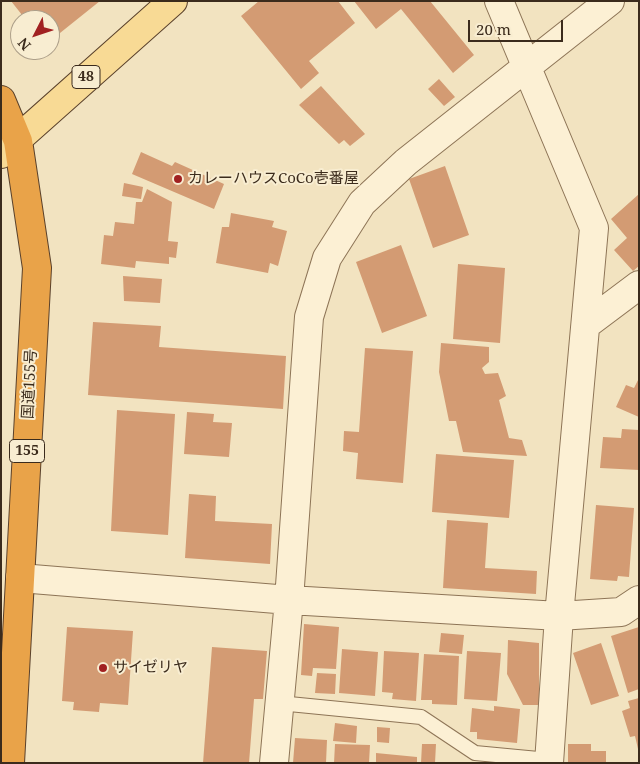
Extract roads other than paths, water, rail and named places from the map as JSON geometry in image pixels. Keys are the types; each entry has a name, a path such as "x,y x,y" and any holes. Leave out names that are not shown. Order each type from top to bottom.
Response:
{"highway":[{"name":"国道155号","path":"1,100 36,268 10,763"}],"main road":[{"name":"48","path":"10,147 71,90 173,1"}],"street":[{"path":"499,1 594,228 587,324 559,616 549,762"},
{"path":"274,763 278,703 289,600 309,317 327,258 362,203 406,162 525,66 610,1"},
{"path":"587,324 639,285"},
{"path":"20,578 289,600 559,616 621,612 639,600"}],"lane":[{"path":"278,703 421,717 475,753 549,762"}],"place":[{"name":"カレーハウスCoCo壱番屋","path":"178,179"},
{"name":"サイゼリヤ","path":"103,668"}]}
